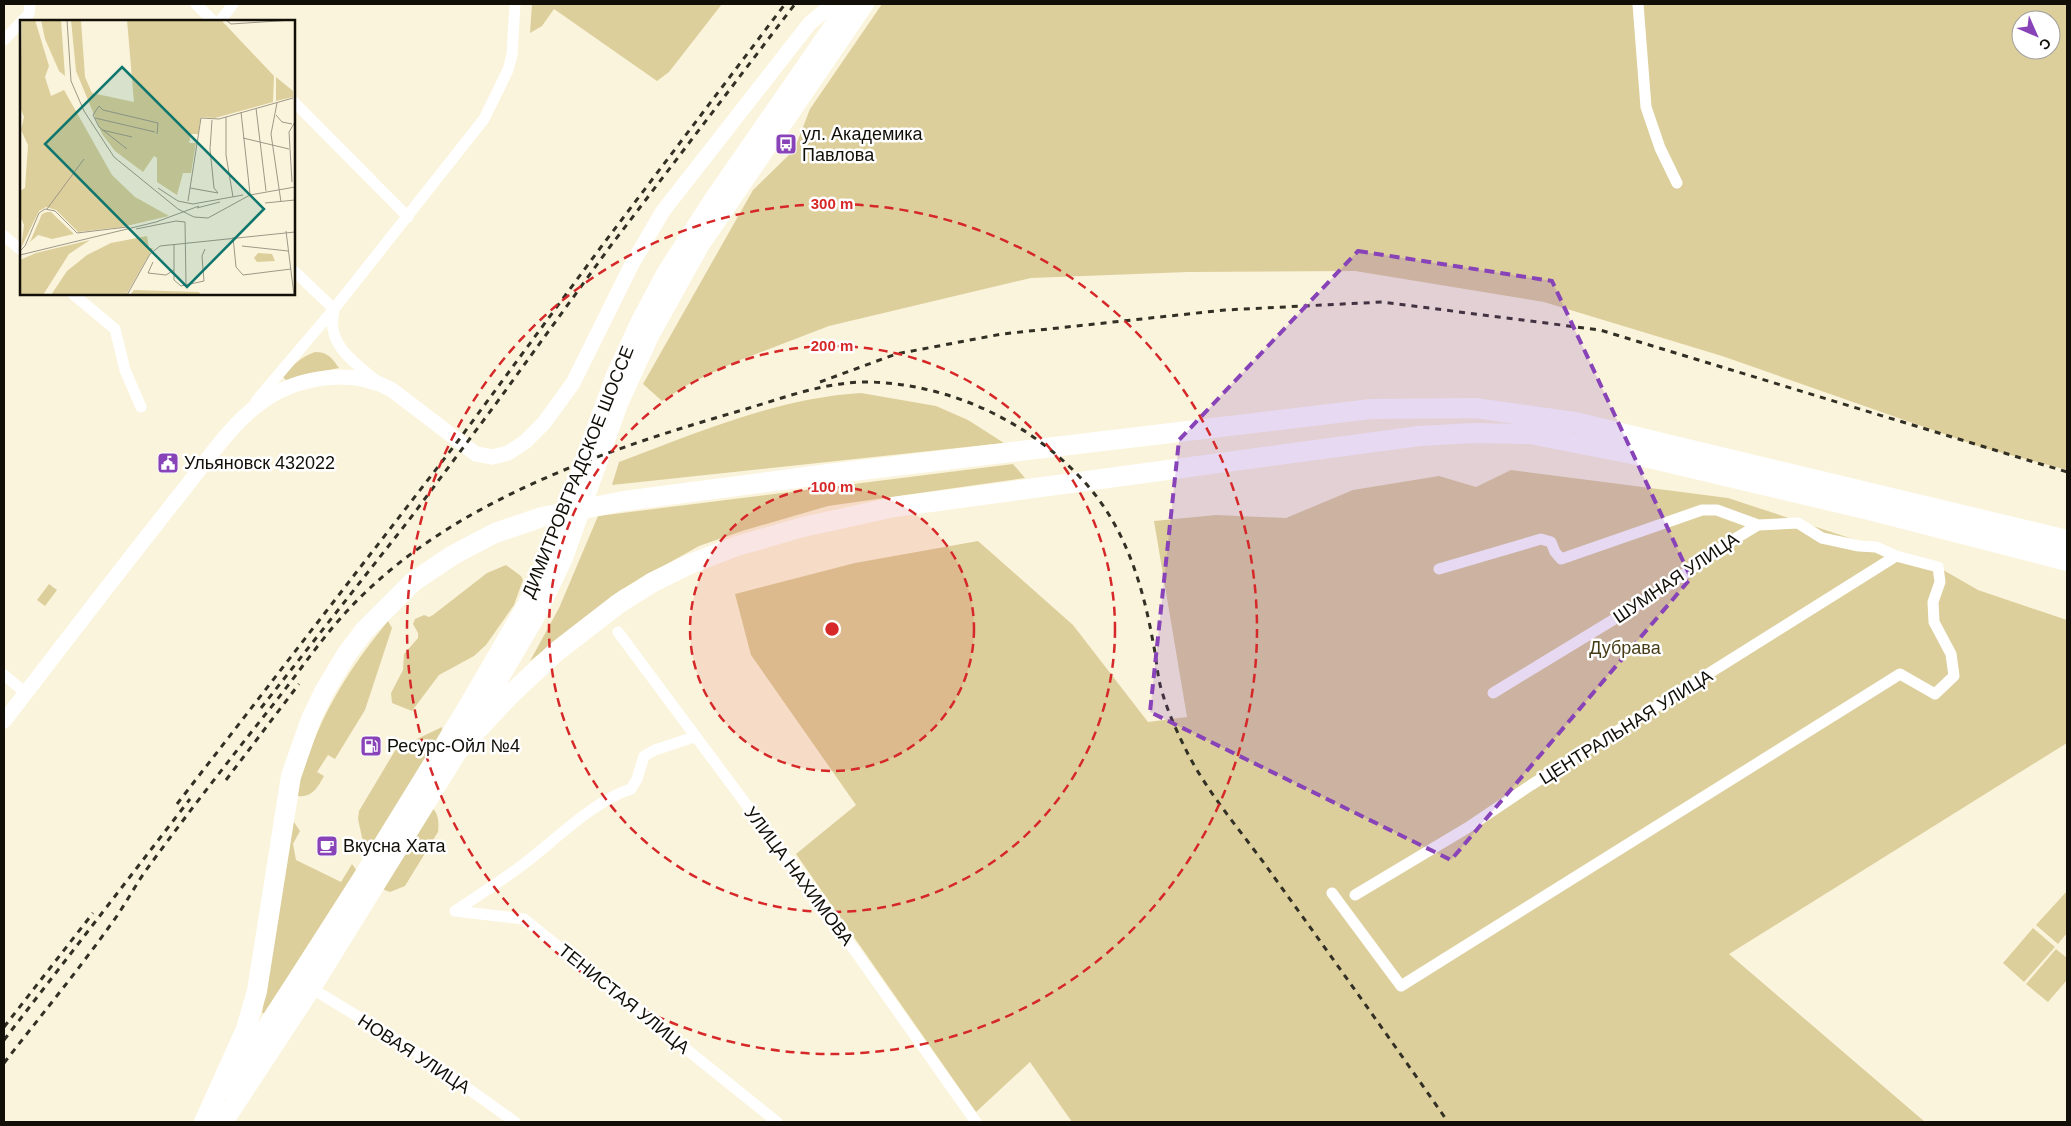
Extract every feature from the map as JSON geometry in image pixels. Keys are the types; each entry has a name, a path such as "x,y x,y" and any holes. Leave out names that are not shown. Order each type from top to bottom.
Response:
{"highway":[{"path":"205,1122 246,1030 257,991 282,820 291,776 301,745 324,692 346,655 384,609 413,582 453,555 495,533 542,517 624,501 1371,409 1475,408 1575,422 2067,540"},
{"path":"457,752 509,696 556,652 618,604 653,582 690,564 738,546 803,527 894,507 1419,436 1474,433 1530,434 1632,454 2067,561"},
{"name":"ДИМИТРОВГРАДСКОЕ ШОССЕ","path":"223,1122 311,988 457,752"}],"main road":[{"name":"ДИМИТРОВГРАДСКОЕ ШОССЕ","path":"457,752 537,615 612,402 700,246 845,15 865,4"},
{"name":"ДИМИТРОВГРАДСКОЕ ШОССЕ","path":"205,1122 362,877 557,556"}],"street":[{"path":"196,4 212,20"},
{"path":"221,20 233,4"},
{"path":"4,721 144,540 334,309 484,119 494,102 512,55 515,4"},
{"path":"1638,4 1646,107 1660,148 1677,183"},
{"path":"295,272 334,309 333,329 337,342 351,359 379,383 476,454 488,457 501,456 525,442 544,422 573,382 632,264 674,197 810,23 827,9 845,15"},
{"path":"4,40 20,25"},
{"path":"295,103 408,217"},
{"path":"4,236 20,249"},
{"path":"74,295 115,329 125,370 141,407"},
{"path":"238,424 263,401 294,385 328,378 356,378 379,383"},
{"path":"1332,893 1401,986 1900,674 1935,694 1954,676 1951,654 1934,622 1933,602 1940,582 1938,567 1896,556 1876,547 1859,546 1822,538 1798,523 1758,525 1717,510 1702,510 1561,559 1555,552 1551,542 1541,539 1438,570"},
{"name":"ШУМНАЯ УЛИЦА","path":"1492,693 1654,595 1758,525"},
{"name":"ЦЕНТРАЛЬНАЯ УЛИЦА","path":"1355,895 1467,828 1531,785 1896,556"},
{"name":"УЛИЦА НАХИМОВА","path":"618,632 694,737 853,948 976,1122"},
{"path":"4,675 26,693"},
{"name":"ТЕНИСТАЯ УЛИЦА","path":"694,737 655,750 644,756 637,779 631,789 617,794 604,802 524,864 455,911 524,919 777,1122"},
{"name":"НОВАЯ УЛИЦА","path":"311,988 421,1056 515,1122"}],"highlighted area":[{"path":"1358,251 1552,281 1691,578 1451,860 1150,712 1179,440"}],"green space":[{"path":"532,4 722,4 669,72 657,81 554,9 542,26 530,33"},
{"path":"882,4 2067,4 2067,470 1984,448 1722,356 1544,302 1355,271 1188,272 1031,278 829,326 735,362 689,384 662,401 643,384 753,190 794,150 810,109"},
{"path":"315,352 329,356 339,368 303,375 287,381 283,377 297,362"},
{"path":"861,393 936,406 968,420 1004,443 612,485 619,462 678,440 768,409 830,396"},
{"path":"1013,464 1025,478 828,506 742,531 699,546 619,591 530,661 559,608 598,516"},
{"name":"Дубрава","path":"1511,470 1728,498 1938,567 1978,590 2067,620 2067,743 1729,954 1925,1122 1072,1122 1030,1062 976,1112 796,854 856,805 751,655 735,594 855,563 978,541 1073,625 1148,722 1187,717 1154,521 1216,515 1286,518 1353,490 1439,476 1476,487"},
{"path":"506,565 521,576 523,580 514,605 486,645 474,656 439,675 412,711 392,703 391,693 403,670 404,654 418,638 418,633 413,624 415,619 424,615 429,617 433,615 487,573"},
{"path":"49,584 57,590 45,606 37,600"},
{"path":"388,621 392,628 365,710 335,759 328,755 317,772 324,776 317,788 307,795 298,796 298,788 312,746 329,708 362,654"},
{"path":"442,727 443,734 370,851 365,851 358,819 359,811 396,749"},
{"path":"432,808 437,816 438,832 405,886 390,892 382,889"},
{"path":"294,822 300,831 293,844 296,860 341,882 352,864 357,871 264,1013 262,1013 290,831"},
{"path":"2067,891 2067,933 2058,944 2036,925"},
{"path":"2033,928 2055,947 2024,982 2003,963"},
{"path":"2056,949 2067,958 2067,980 2048,1002 2026,984"}],"railway":[{"path":"177,804 458,441 598,251 785,4"},
{"path":"261,708 409,520 609,248 795,4"},
{"path":"820,382 896,354 1002,334 1225,310 1382,302 1600,330 2067,472"},
{"path":"4,1063 71,978 118,914 144,873 174,832 317,647 348,610 388,572 433,538 482,509 586,461 639,442 792,395 839,384 871,382 902,385 932,391 962,400 990,412 1043,444 1067,464 1088,486 1113,521 1131,560 1149,621 1158,676 1165,703 1197,770 1448,1122"},
{"path":"226,780 299,684"},
{"path":"4,1040 190,799"},
{"path":"4,1027 93,913"}],"place":[{"name":"ул. Академика Павлова","path":"786,144"},
{"name":"Ульяновск 432022","path":"168,463"},
{"name":"Ресурс-Ойл №4","path":"371,746"},
{"name":"Вкусна Хата","path":"327,846"}]}
